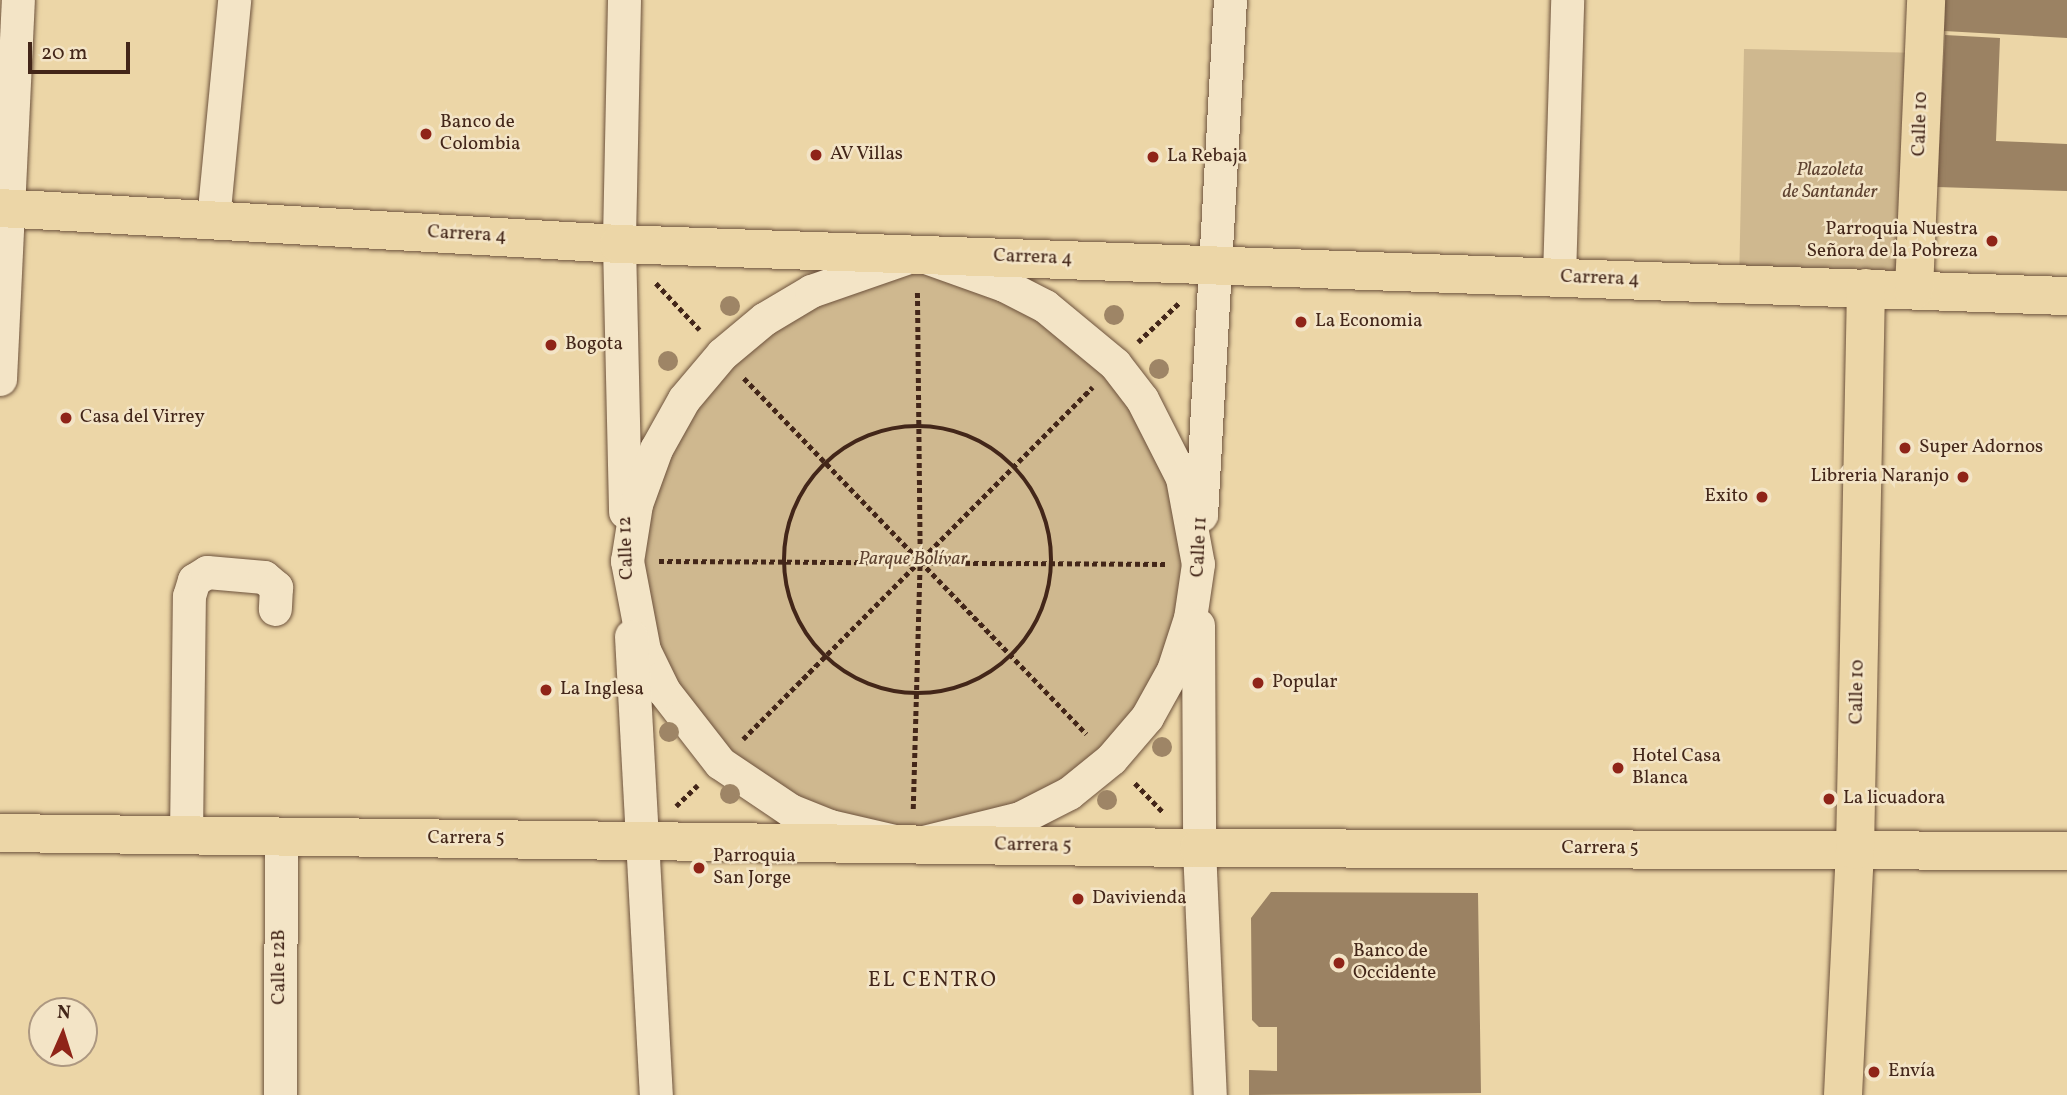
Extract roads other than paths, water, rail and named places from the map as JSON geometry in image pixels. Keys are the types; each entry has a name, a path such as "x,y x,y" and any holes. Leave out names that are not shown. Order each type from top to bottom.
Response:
{"main road":[{"name":"Calle 10","path":"1914,290 1926,0"},
{"name":"Carrera 4","path":"5,209 620,244 2067,296"},
{"name":"Calle 10","path":"1843,1095 1855,850 1866,288"},
{"name":"Carrera 5","path":"0,833 281,839 642,839 1199,848 2067,851"}],"street":[{"path":"0,379 5,209 18,0"},
{"path":"213,220 234,0"},
{"name":"Calle 12","path":"624,0 620,244 626,561 656,1095"},
{"name":"Calle 11","path":"1210,1095 1199,848 1198,564 1218,265 1230,0"},
{"path":"1559,277 1567,0"},
{"path":"917,254 1004,285 1045,306 1115,364 1142,399 1182,478 1198,564 1190,618 1173,670 1147,717 1111,759 1069,793 1020,818 912,845 830,826 790,810 720,762 689,729 659,681 633,606 626,561 636,504 656,449 684,399 722,354 764,319 811,291 917,254"},
{"path":"186,835 189,596 194,580 207,572 264,577 276,587 275,609"},
{"name":"Calle 12B","path":"280,1095 281,839"}],"place":[{"name":"Banco de Colombia","path":"426,134"},
{"name":"AV Villas","path":"816,155"},
{"name":"La Rebaja","path":"1153,157"},
{"name":"Parroquia Nuestra Señora de la Pobreza","path":"1992,241"},
{"name":"La Economia","path":"1301,322"},
{"name":"Bogota","path":"551,345"},
{"name":"Casa del Virrey","path":"66,418"},
{"name":"Super Adornos","path":"1905,448"},
{"name":"Libreria Naranjo","path":"1963,477"},
{"name":"Exito","path":"1762,497"},
{"name":"Popular","path":"1258,683"},
{"name":"La Inglesa","path":"546,690"},
{"name":"Hotel Casa Blanca","path":"1618,768"},
{"name":"La licuadora","path":"1829,799"},
{"name":"Parroquia San Jorge","path":"699,868"},
{"name":"Davivienda","path":"1078,899"},
{"name":"Banco de Occidente","path":"1339,963"},
{"name":"Envía","path":"1874,1072"}],"district":[{"name":"EL CENTRO","path":"933,981"}],"park label":[{"name":"Plazoleta de Santander","path":"1830,182"},
{"name":"Parque Bolívar","path":"913,560"}]}
